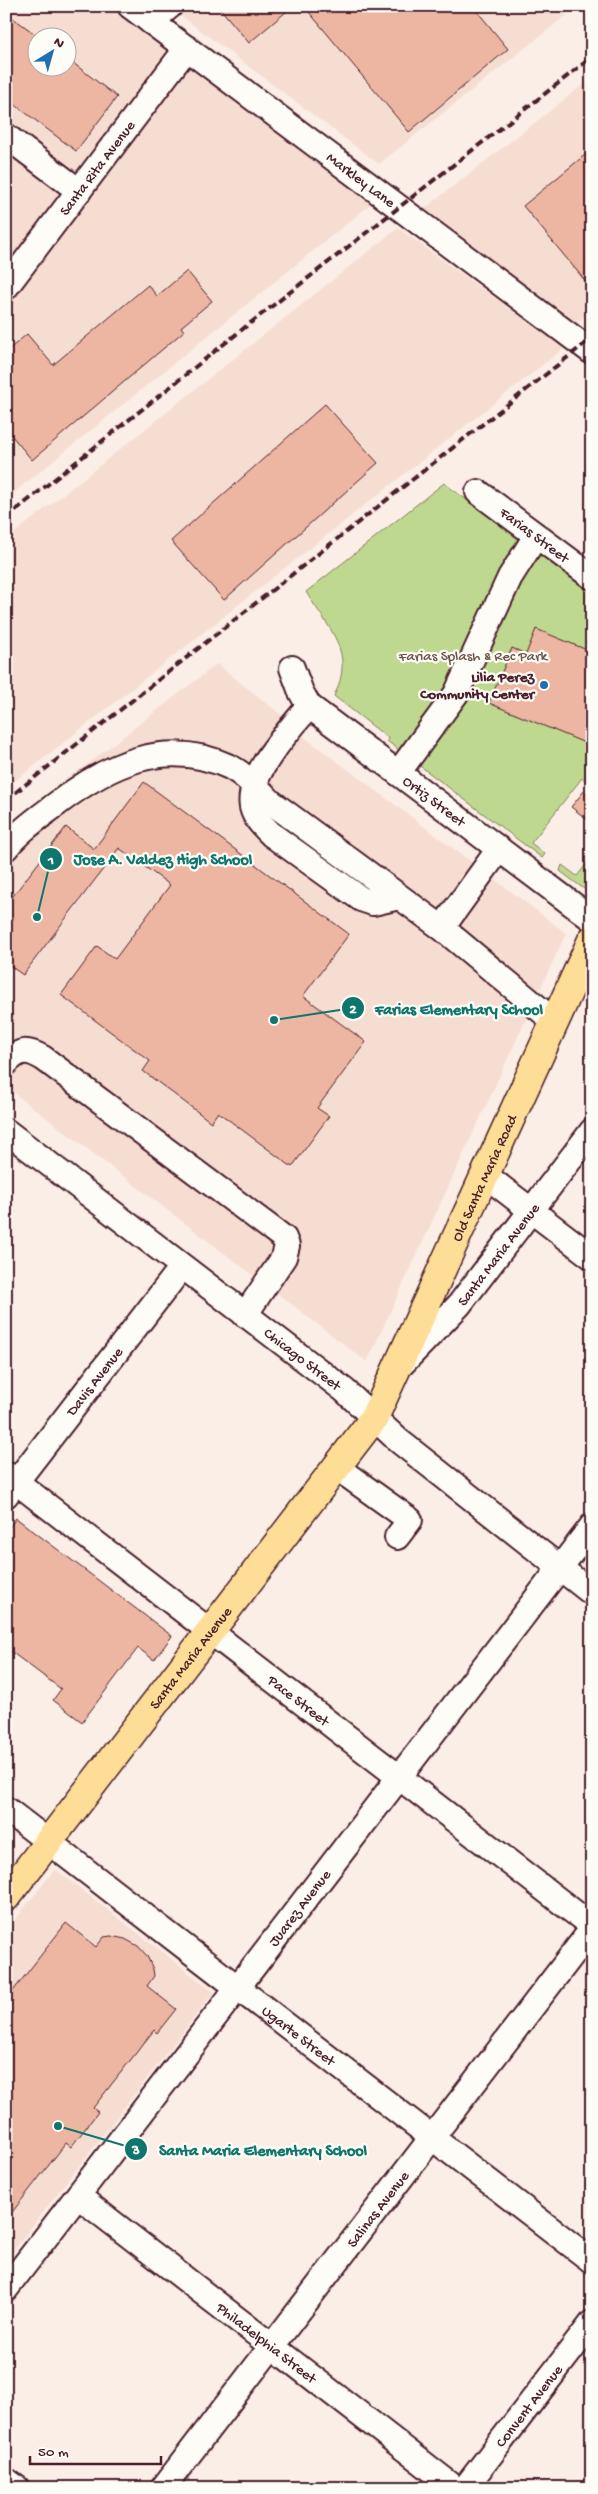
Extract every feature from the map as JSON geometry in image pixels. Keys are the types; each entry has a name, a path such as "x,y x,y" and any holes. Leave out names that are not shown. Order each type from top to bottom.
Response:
{"main road":[{"name":"Old Santa Maria Road","path":"374,1418 592,940"},
{"name":"Santa Maria Avenue","path":"6,1896 50,1842 374,1418"}],"street":[{"name":"Markley Lane","path":"130,6 592,352"},
{"path":"151,22 170,6"},
{"name":"Santa Rita Avenue","path":"6,286 187,48"},
{"path":"6,136 79,191"},
{"name":"Farias Street","path":"478,492 592,578"},
{"path":"398,773 456,694 510,577 536,536"},
{"name":"Ortiz Street","path":"292,668 301,692 309,706 592,919"},
{"path":"253,785 259,772 309,706"},
{"path":"6,848 24,829 103,771 139,758 186,756 207,760 231,768 271,802 442,928 555,1022"},
{"path":"442,928 499,849"},
{"path":"6,1063 21,1050 30,1050 43,1058 284,1238 288,1246 284,1258 245,1315"},
{"name":"Chicago Street","path":"6,1131 344,1390 399,1441 592,1593"},
{"name":"Santa Maria Avenue","path":"396,1369 459,1305 592,1131"},
{"path":"486,1175 592,1257"},
{"name":"Davis Avenue","path":"10,1484 182,1267"},
{"path":"336,1467 410,1520 397,1537"},
{"name":"Pace Street","path":"10,1484 210,1631 592,1928"},
{"name":"Juarez Avenue","path":"6,2289 592,1526"},
{"name":"Ugarte Street","path":"6,1809 592,2260"},
{"name":"Salinas Avenue","path":"163,2488 592,1928"},
{"name":"Philadelphia Street","path":"78,2196 455,2488"},
{"name":"Convent Avenue","path":"465,2488 592,2322"},
{"path":"6,2480 17,2488"}],"shaded area":[{"path":"6,6 108,6 371,204 6,499"},
{"path":"168,6 578,6 379,164"},
{"path":"592,78 592,311 576,323 424,209"},
{"path":"398,228 564,348 6,788 6,540"},
{"path":"217,664 285,718 283,721 566,933 367,1362 6,1087 6,827"},
{"path":"55,1869 214,1992 6,2260 6,1931"}],"green space":[{"name":"Farias Splash & Rec Park","path":"444,483 592,594 592,785 582,778 531,843 545,854 542,858 387,741 388,738 334,696 340,680 341,654 331,630 306,592"},
{"path":"592,857 592,883 584,889 560,871 562,865 577,876"}],"building":[{"path":"218,6 293,6 249,43"},
{"path":"304,6 473,6 508,49 409,132"},
{"path":"6,13 28,29 28,78 78,78 78,67 117,97 76,151 6,98"},
{"path":"592,149 592,289 523,206"},
{"path":"187,271 212,301 181,327 184,331 32,460 6,429 6,352 27,334 53,365 148,285 157,296"},
{"path":"325,404 378,463 224,600 171,541"},
{"name":"Lilia Perez Community Center","path":"536,629 592,652 592,746 489,703 512,648 526,654"},
{"path":"144,782 349,934 303,996 366,1042 317,1108 329,1116 292,1167 218,1112 211,1122 143,1071 150,1061 61,995 97,946 115,959 170,885 119,848 23,975 6,963 6,905 66,827 94,849"},
{"path":"584,791 592,797 592,823 571,807"},
{"path":"16,1518 172,1636 154,1660 138,1648 82,1722 53,1700 61,1689 6,1648 6,1532"},
{"path":"66,1923 96,1947 104,1937 111,1936 125,1939 138,1946 147,1956 153,1969 154,1976 147,1986 176,2009 157,2033 154,2030 93,2108 98,2112 71,2147 66,2143 6,2220 6,2000"}],"railway":[{"path":"6,518 244,328 592,57"},
{"path":"6,800 592,338"}],"place":[{"name":"Lilia Perez Community Center","path":"544,685"},
{"name":"Jose A. Valdez High School","path":"37,917"},
{"name":"Farias Elementary School","path":"274,1020"},
{"name":"Santa Maria Elementary School","path":"58,2126"}]}
